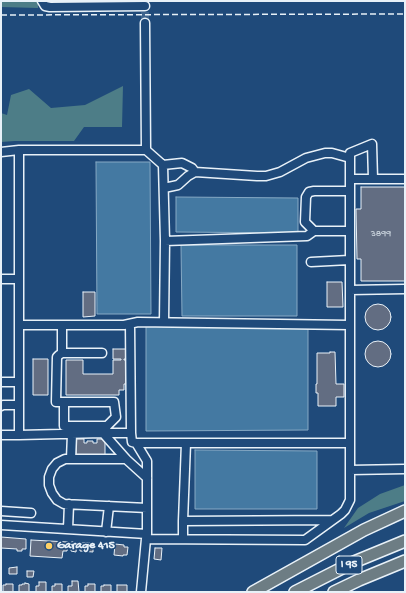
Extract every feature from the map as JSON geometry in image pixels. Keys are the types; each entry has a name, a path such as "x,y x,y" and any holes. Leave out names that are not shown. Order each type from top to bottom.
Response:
{"highway":[{"path":"253,592 364,530 405,511"},
{"name":"I 95","path":"295,592 354,562 405,541"},
{"name":"I 95","path":"334,592 405,561"}],"lane":[{"path":"42,1 50,8 101,4 145,6"},
{"path":"145,23 146,150"},
{"path":"1,525 183,539 305,540 341,514 348,506 350,500 350,153 372,144 373,179"},
{"path":"19,150 19,435"},
{"path":"1,152 19,150 146,150 163,165 165,241 164,322"},
{"path":"164,188 178,185 195,172 266,176 280,172 306,158 318,154 332,153 350,158"},
{"path":"163,165 182,163 192,168 195,172"},
{"path":"350,179 405,179"},
{"path":"349,191 312,191 307,194 305,222 314,230 349,231"},
{"path":"165,241 307,236 314,230"},
{"path":"311,262 349,260"},
{"path":"1,279 19,279"},
{"path":"350,290 405,289"},
{"path":"19,325 124,325 138,322 349,325"},
{"path":"130,324 132,442 136,443 148,461 146,537 141,592"},
{"path":"62,325 62,353"},
{"path":"1,435 72,434 105,429 116,416 114,402 56,402 57,357 62,353 102,354"},
{"path":"1,382 19,382"},
{"path":"64,402 64,426 105,429 131,433"},
{"path":"1,406 19,405"},
{"path":"105,429 126,459 147,478"},
{"path":"71,459 72,434"},
{"path":"136,443 350,443"},
{"path":"183,539 186,443"},
{"path":"126,459 65,459 52,469 49,477 49,485 52,493 57,500 64,504 147,508"},
{"path":"350,470 405,469"},
{"path":"68,529 69,504"},
{"path":"106,532 109,506"},
{"path":"1,511 31,513"},
{"path":"183,521 332,520"}],"green space":[{"path":"1,1 38,1 38,8 1,7"},
{"path":"123,86 122,127 84,127 74,141 1,142 1,113 7,115 11,95 29,89 51,108 85,105"},
{"path":"405,485 405,501 369,513 344,528 358,508 380,494"}],"water":[{"path":"96,162 150,162 151,314 97,314"},
{"path":"176,197 298,198 298,233 176,232"},
{"path":"181,245 297,245 297,316 182,316"},
{"path":"146,326 308,326 308,430 146,431"},
{"path":"195,450 317,451 317,509 195,509"}],"building":[{"path":"361,187 405,187 405,281 361,281 361,259 357,259 356,209 361,209"},
{"path":"327,282 342,282 343,307 327,307"},
{"path":"83,292 95,292 95,316 83,317"},
{"path":"378,304 387,308 391,317 387,326 378,330 369,326 365,317 369,308"},
{"path":"378,341 387,345 391,354 387,363 378,367 369,363 365,354 369,345"},
{"path":"113,349 129,349 129,359 124,360 129,360 129,384 124,384 124,390 119,390 119,395 66,395 66,360 83,360 83,374 113,374 113,360 121,359 113,359"},
{"path":"335,352 336,384 344,384 344,397 336,397 336,406 318,406 318,393 316,393 317,353"},
{"path":"33,359 48,359 48,395 33,395"},
{"path":"76,439 84,439 84,443 87,443 87,441 93,441 93,443 97,443 97,439 105,439 105,455 76,455"},
{"path":"1,537 26,539 26,549 17,551 17,549 1,548"},
{"name":"Garage 415","path":"31,540 68,542 67,551 63,551 62,558 30,556"},
{"path":"72,542 77,543 76,552 71,551"},
{"path":"80,543 93,543 93,552 80,551"},
{"path":"115,544 128,547 127,555 114,555"},
{"path":"155,548 162,548 161,560 154,559"},
{"path":"17,567 17,574 9,574 9,568"},
{"path":"27,571 34,571 33,577 27,577"},
{"path":"72,581 78,581 79,592 68,592 68,586 72,586"},
{"path":"39,582 46,582 46,592 36,592 36,586 39,586"},
{"path":"25,583 29,584 29,592 19,592 19,585"},
{"path":"13,584 13,592 3,592 3,585"},
{"path":"55,584 62,584 62,592 52,592 52,586 55,586"},
{"path":"88,584 95,584 95,592 85,592 85,586 88,586"},
{"path":"111,585 111,592 101,592 101,586"},
{"path":"117,585 127,585 127,592 117,592"}],"tunnel":[{"path":"145,12 145,23"}],"railway":[{"path":"1,15 405,14"}],"place":[{"name":"Garage 415","path":"49,546"}]}
